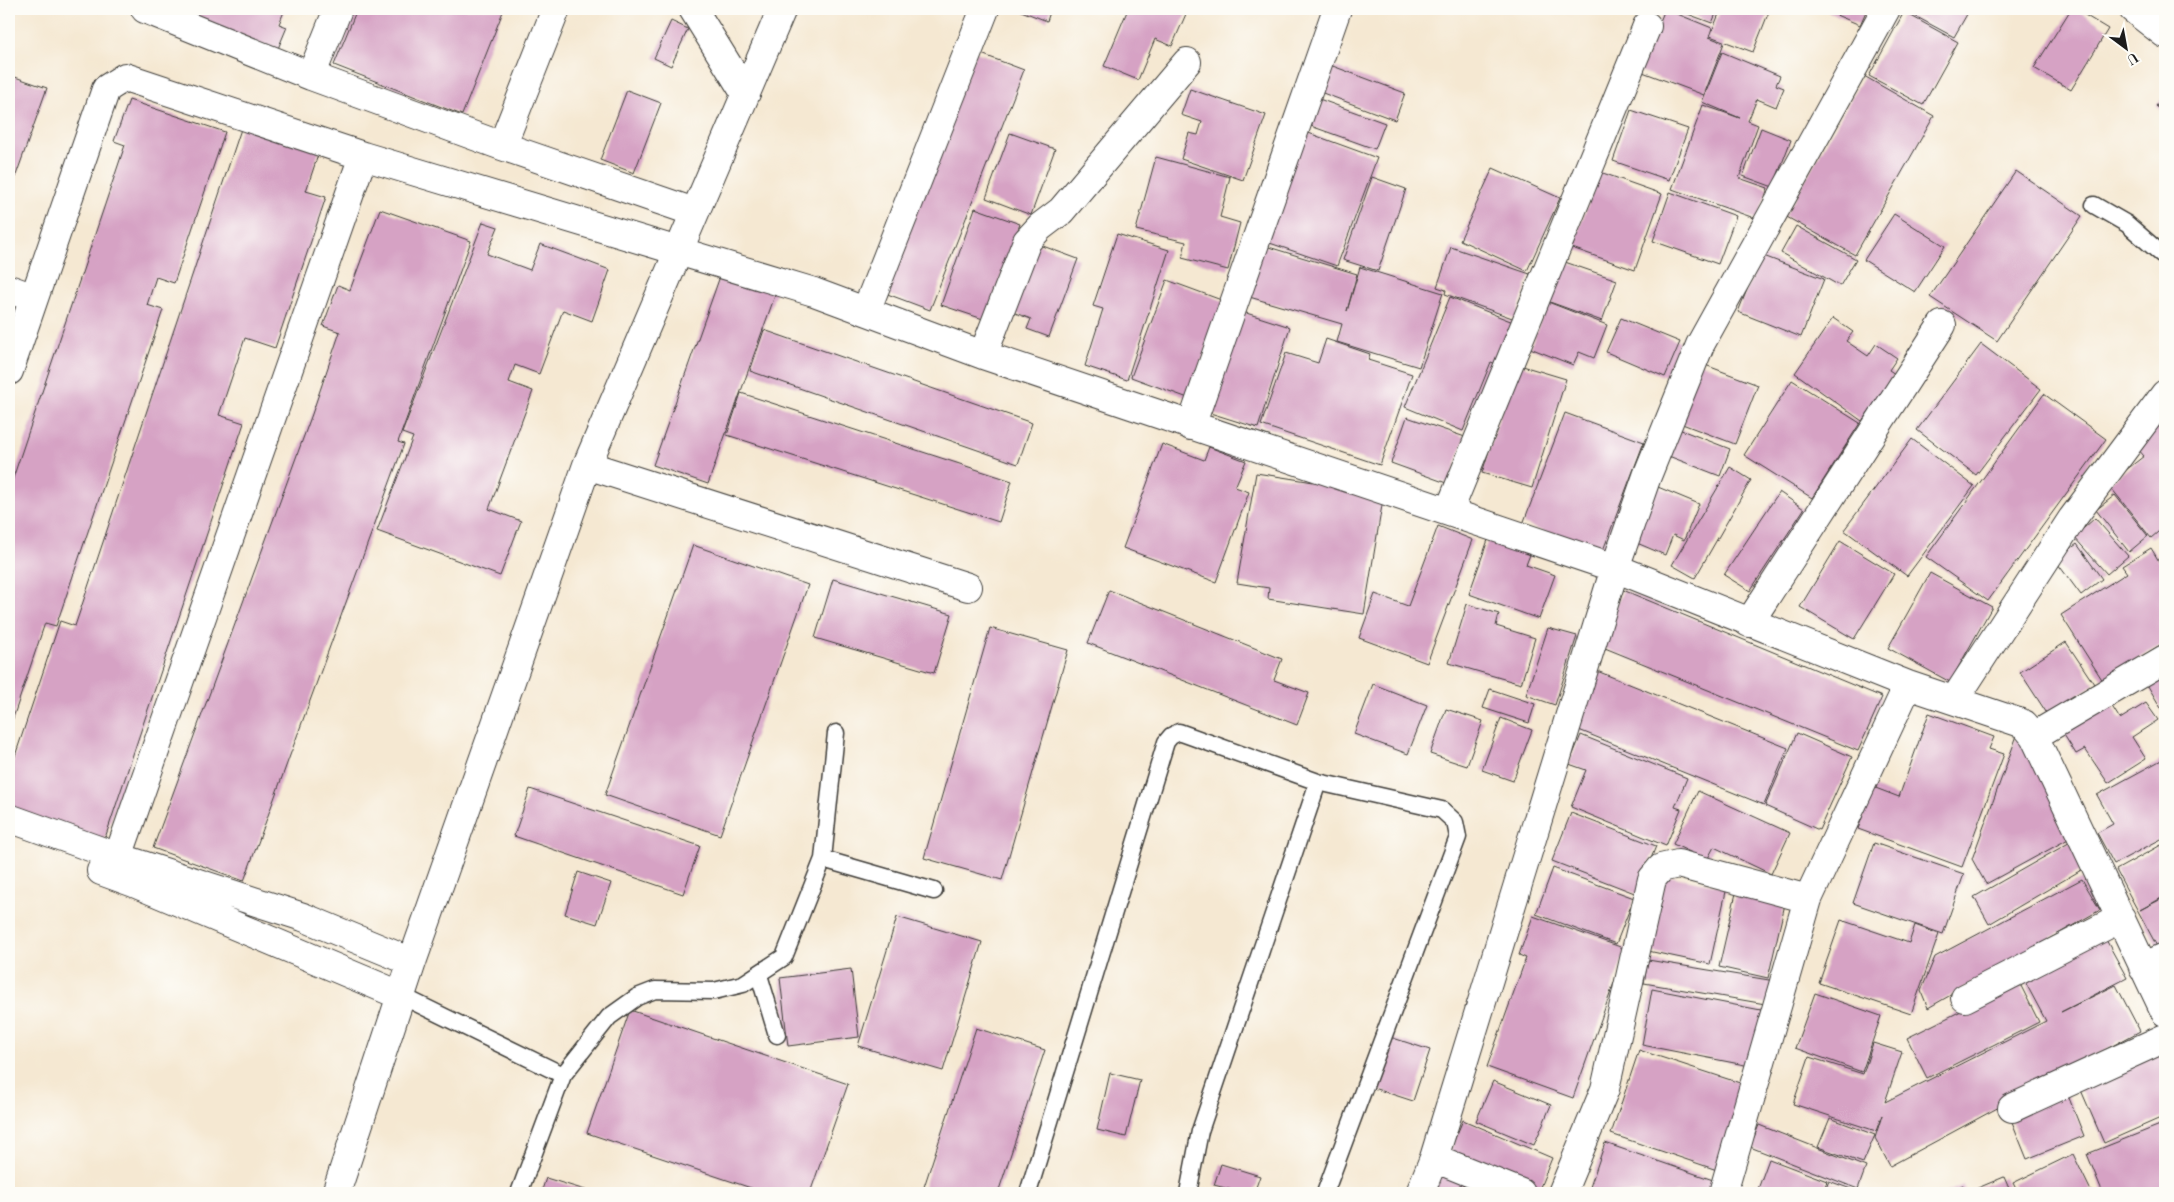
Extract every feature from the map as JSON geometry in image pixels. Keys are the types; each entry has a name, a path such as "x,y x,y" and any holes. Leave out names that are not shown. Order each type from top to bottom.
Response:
{"street":[{"path":"145,9 311,76 502,146 694,212"},
{"path":"311,76 338,9"},
{"path":"502,146 556,9"},
{"path":"693,9 746,93"},
{"path":"336,1193 412,962 587,465 782,9"},
{"path":"866,311 986,9"},
{"path":"1190,426 1337,9"},
{"path":"1420,1193 1434,1158 1615,568 1647,476 1700,345 1886,9"},
{"path":"2133,9 2165,34"},
{"path":"1450,511 1647,26"},
{"path":"983,356 1027,241 1040,227 1061,211 1186,62"},
{"path":"9,371 106,88 125,77 363,156 814,292 983,356 1450,511 1615,568 1908,685 1956,699 2024,724 2034,736 2121,918 2154,962 2165,1012"},
{"path":"118,857 363,156"},
{"path":"9,289 34,298"},
{"path":"1750,623 1942,325"},
{"path":"1956,699 2072,519 2165,394"},
{"path":"587,465 968,587"},
{"path":"2034,736 2165,659"},
{"path":"1723,1193 1808,899 1908,685"},
{"path":"9,818 118,857 303,918 412,962"},
{"path":"9,838 134,883 402,996"},
{"path":"1562,1193 1605,1089 1652,879 1661,868 1678,864 1808,899"},
{"path":"1965,998 2121,918"},
{"path":"2012,1108 2165,1038"},
{"path":"1434,1158 1521,1193"}],"lane":[{"path":"2094,205 2127,224 2165,256"},
{"path":"1028,1193 1166,742 1171,736 1179,732 1318,782 1442,810 1455,822 1458,837 1325,1193"},
{"path":"520,1193 562,1075 609,1017 637,997 654,990 714,991 743,984 760,975 784,957 823,859 836,733"},
{"path":"1188,1193 1200,1131 1318,782"},
{"path":"823,859 934,891"},
{"path":"760,975 777,1035"},
{"path":"402,996 562,1075"}],"building":[{"path":"171,9 285,9 279,24 287,27 277,51"},
{"path":"357,9 504,9 462,115 334,65"},
{"path":"1016,9 1051,9 1047,21"},
{"path":"1128,9 1174,9 1186,14 1172,46 1155,39 1138,80 1104,66"},
{"path":"1665,9 1712,28 1709,37 1724,43 1704,95 1640,71"},
{"path":"1674,9 1718,9 1712,23"},
{"path":"1721,9 1770,9 1753,52 1710,36"},
{"path":"1822,9 1867,9 1860,25"},
{"path":"1902,9 1970,9 1954,37"},
{"path":"2071,9 2075,9 2108,29 2071,90 2034,68"},
{"path":"1904,12 1958,42 1923,105 1869,76"},
{"path":"671,21 688,29 671,66 654,58"},
{"path":"976,52 1024,70 930,310 882,292"},
{"path":"1722,52 1780,76 1776,85 1784,88 1776,107 1757,99 1748,121 1758,125 1739,178 1768,188 1757,219 1672,189 1703,105 1740,118 1702,102"},
{"path":"1330,65 1405,93 1395,120 1320,92"},
{"path":"9,75 47,88 9,195"},
{"path":"1864,76 1934,116 1855,255 1785,216"},
{"path":"1190,89 1266,115 1243,180 1181,159 1189,133 1198,135 1202,122 1181,115"},
{"path":"627,90 661,103 634,173 600,160"},
{"path":"2165,95 2165,113 2156,106"},
{"path":"1319,99 1385,123 1375,149 1308,125"},
{"path":"129,100 225,132 174,283 156,277 147,305 163,310 56,626 45,623 9,730 9,490 125,145 114,141"},
{"path":"1631,110 1688,129 1669,180 1613,161"},
{"path":"243,123 320,149 306,191 326,197 275,348 245,338 219,415 244,423 103,844 9,812 9,774 60,621 75,626"},
{"path":"1761,128 1791,140 1773,187 1743,176"},
{"path":"1303,131 1377,158 1337,266 1258,239"},
{"path":"1010,133 1055,149 1031,215 986,198"},
{"path":"1156,157 1230,177 1220,217 1240,223 1228,270 1182,258 1186,242 1136,230"},
{"path":"1493,168 1560,198 1527,271 1460,240"},
{"path":"2016,171 2082,216 1997,341 1930,297"},
{"path":"1600,172 1662,194 1635,270 1572,248"},
{"path":"1372,177 1406,189 1378,271 1343,260"},
{"path":"1670,192 1736,216 1718,264 1653,241"},
{"path":"975,208 1020,224 986,320 941,305"},
{"path":"380,209 471,241 398,442 404,444 244,881 153,848 312,414 340,332 323,326 338,285 350,290"},
{"path":"1894,214 1945,246 1915,292 1864,260"},
{"path":"483,222 498,227 487,254 530,270 540,244 610,270 592,321 563,310 539,374 515,365 509,382 533,391 489,509 521,521 500,576 377,531 413,437 402,433"},
{"path":"1796,226 1856,259 1840,286 1781,253"},
{"path":"1117,234 1169,250 1127,380 1085,366 1103,309 1093,306"},
{"path":"1032,242 1078,259 1049,337 1027,329 1031,319 1007,310"},
{"path":"1262,245 1357,274 1347,311 1360,267 1443,293 1419,367 1337,342 1342,324 1246,296"},
{"path":"1451,247 1530,274 1515,319 1445,294 1446,290 1437,287"},
{"path":"1761,255 1824,279 1801,337 1738,312"},
{"path":"1562,261 1617,280 1602,321 1547,301"},
{"path":"723,268 778,287 708,484 653,465"},
{"path":"1167,280 1224,301 1188,398 1131,377"},
{"path":"1450,297 1513,322 1496,364 1491,362 1463,431 1405,407"},
{"path":"1548,302 1607,325 1594,358 1579,352 1573,365 1530,348"},
{"path":"1240,311 1290,327 1258,428 1207,412"},
{"path":"1621,318 1680,342 1665,377 1606,352"},
{"path":"1833,318 1853,332 1846,341 1868,356 1876,344 1897,358 1889,370 1895,374 1862,421 1795,373"},
{"path":"764,330 1032,423 1018,464 750,371"},
{"path":"1326,339 1370,354 1368,360 1412,374 1380,465 1261,425 1286,353 1318,363"},
{"path":"1981,344 2041,389 1976,475 1917,430"},
{"path":"1700,363 1758,385 1735,444 1677,422"},
{"path":"1516,364 1566,379 1532,488 1482,473"},
{"path":"1792,380 1860,423 1812,498 1744,455"},
{"path":"741,393 1012,481 999,522 727,435"},
{"path":"2044,394 2106,439 1988,601 1926,557"},
{"path":"1565,413 1644,442 1602,553 1523,524"},
{"path":"2165,413 2165,526 2151,538 2108,484 2144,456 2131,441"},
{"path":"1407,417 1465,437 1449,484 1391,463"},
{"path":"1676,428 1730,449 1720,476 1666,455"},
{"path":"1912,439 1974,486 1907,576 1844,530"},
{"path":"1162,444 1204,460 1209,447 1246,461 1235,487 1249,492 1216,582 1123,548"},
{"path":"1730,467 1751,480 1695,578 1672,565"},
{"path":"1256,473 1384,493 1364,614 1268,599 1269,588 1237,583"},
{"path":"1653,485 1699,504 1684,540 1673,535 1665,555 1630,540"},
{"path":"1779,492 1804,509 1750,591 1724,575"},
{"path":"2115,495 2148,536 2129,552 2096,510"},
{"path":"2095,518 2128,556 2107,574 2074,537"},
{"path":"1438,526 1473,540 1427,663 1359,638 1375,594 1408,606"},
{"path":"1489,537 1531,552 1526,565 1555,575 1539,619 1469,594"},
{"path":"1840,541 1894,574 1854,639 1800,607"},
{"path":"2077,544 2102,579 2081,595 2055,560"},
{"path":"693,545 808,585 720,835 605,795"},
{"path":"2151,548 2163,568 2165,566 2165,642 2103,681 2061,615 2127,573 2122,566"},
{"path":"1930,573 1992,607 1950,682 1888,648"},
{"path":"833,579 952,614 934,673 815,638"},
{"path":"1109,590 1282,659 1274,680 1309,693 1297,725 1088,643"},
{"path":"1623,590 1882,697 1858,751 1600,646"},
{"path":"1467,604 1499,614 1496,626 1535,638 1521,684 1449,663"},
{"path":"990,628 1068,650 1002,880 924,858"},
{"path":"1548,628 1577,636 1555,705 1526,695"},
{"path":"2066,642 2094,684 2048,715 2020,672"},
{"path":"2165,669 2165,715 2145,681"},
{"path":"1597,671 1788,748 1764,805 1574,728"},
{"path":"1373,684 1427,705 1408,754 1354,734"},
{"path":"1490,689 1535,704 1529,723 1483,708"},
{"path":"2108,700 2120,719 2146,703 2158,720 2132,737 2146,759 2108,783 2085,749 2076,754 2061,730"},
{"path":"1446,709 1483,721 1467,766 1430,754"},
{"path":"1929,713 1994,737 1989,749 2004,754 1962,867 1858,829 1873,787 1899,797"},
{"path":"1501,718 1532,730 1513,781 1482,770"},
{"path":"2019,730 2072,837 1986,884 1972,859"},
{"path":"1797,733 1852,757 1819,830 1765,806"},
{"path":"1581,735 1687,778 1675,807 1681,809 1666,846 1571,807 1586,770 1569,764"},
{"path":"2165,758 2165,837 2114,864 2097,833 2113,824 2097,795"},
{"path":"530,789 700,846 683,894 514,836"},
{"path":"1698,791 1790,833 1771,874 1714,847 1707,860 1673,844"},
{"path":"1571,813 1656,846 1637,894 1552,861"},
{"path":"2074,840 2088,866 1989,924 1974,897"},
{"path":"1874,843 1964,874 1943,934 1853,903"},
{"path":"2161,845 2165,853 2165,896 2140,910 2165,897 2165,950 2160,952 2116,870"},
{"path":"1553,868 1634,898 1616,944 1536,914"},
{"path":"578,872 611,883 597,924 565,914"},
{"path":"1664,875 1727,887 1710,964 1648,951"},
{"path":"2082,879 2100,910 1928,1008 1921,991 1935,957"},
{"path":"1736,893 1785,904 1768,978 1719,967"},
{"path":"1533,916 1626,949 1573,1098 1487,1067 1526,958 1519,955"},
{"path":"897,917 982,942 943,1071 858,1046"},
{"path":"1841,920 1909,943 1915,925 1939,934 1911,1014 1819,983"},
{"path":"2104,936 2127,978 2061,1012 2116,985 2140,1031 1890,1166 1875,1138 1882,1115 1876,1131 1793,1104 1809,1057 1863,1074 1873,1043 1902,1052 1885,1102 2046,1021 2023,978"},
{"path":"1648,960 1775,981 1771,1005 1644,983"},
{"path":"851,969 859,1037 788,1046 780,978"},
{"path":"2019,982 2039,1022 1927,1078 1907,1038"},
{"path":"1652,989 1766,1011 1755,1067 1642,1045"},
{"path":"1815,993 1881,1016 1862,1072 1795,1048"},
{"path":"630,1010 848,1084 810,1193 766,1193 587,1133"},
{"path":"976,1028 1045,1050 998,1193 922,1193"},
{"path":"1390,1037 1430,1050 1413,1101 1373,1088"},
{"path":"2156,1046 2165,1066 2165,1116 2104,1143 2077,1081"},
{"path":"1639,1050 1746,1085 1717,1170 1611,1134"},
{"path":"1110,1073 1140,1080 1126,1137 1097,1130"},
{"path":"1493,1081 1551,1105 1534,1145 1476,1121"},
{"path":"2067,1093 2084,1136 2027,1159 2010,1117"},
{"path":"1830,1118 1875,1135 1863,1163 1818,1147"},
{"path":"1463,1120 1552,1158 1538,1192 1448,1155"},
{"path":"2165,1123 2165,1193 2103,1193 2087,1154"},
{"path":"1759,1125 1866,1167 1858,1189 1750,1147"},
{"path":"1605,1143 1713,1180 1708,1193 1588,1193"},
{"path":"2073,1154 2092,1193 2018,1193 2013,1183"},
{"path":"1769,1159 1827,1181 1823,1193 1769,1193 1758,1189"},
{"path":"1221,1164 1260,1176 1254,1193 1244,1193 1214,1185"},
{"path":"1445,1164 1504,1193 1433,1193"},
{"path":"2004,1177 2011,1193 1966,1193"},
{"path":"546,1178 595,1193 541,1193"},
{"path":"1829,1181 1851,1189 1849,1193 1824,1193"},
{"path":"1963,1185 1966,1193 1945,1193"}]}
